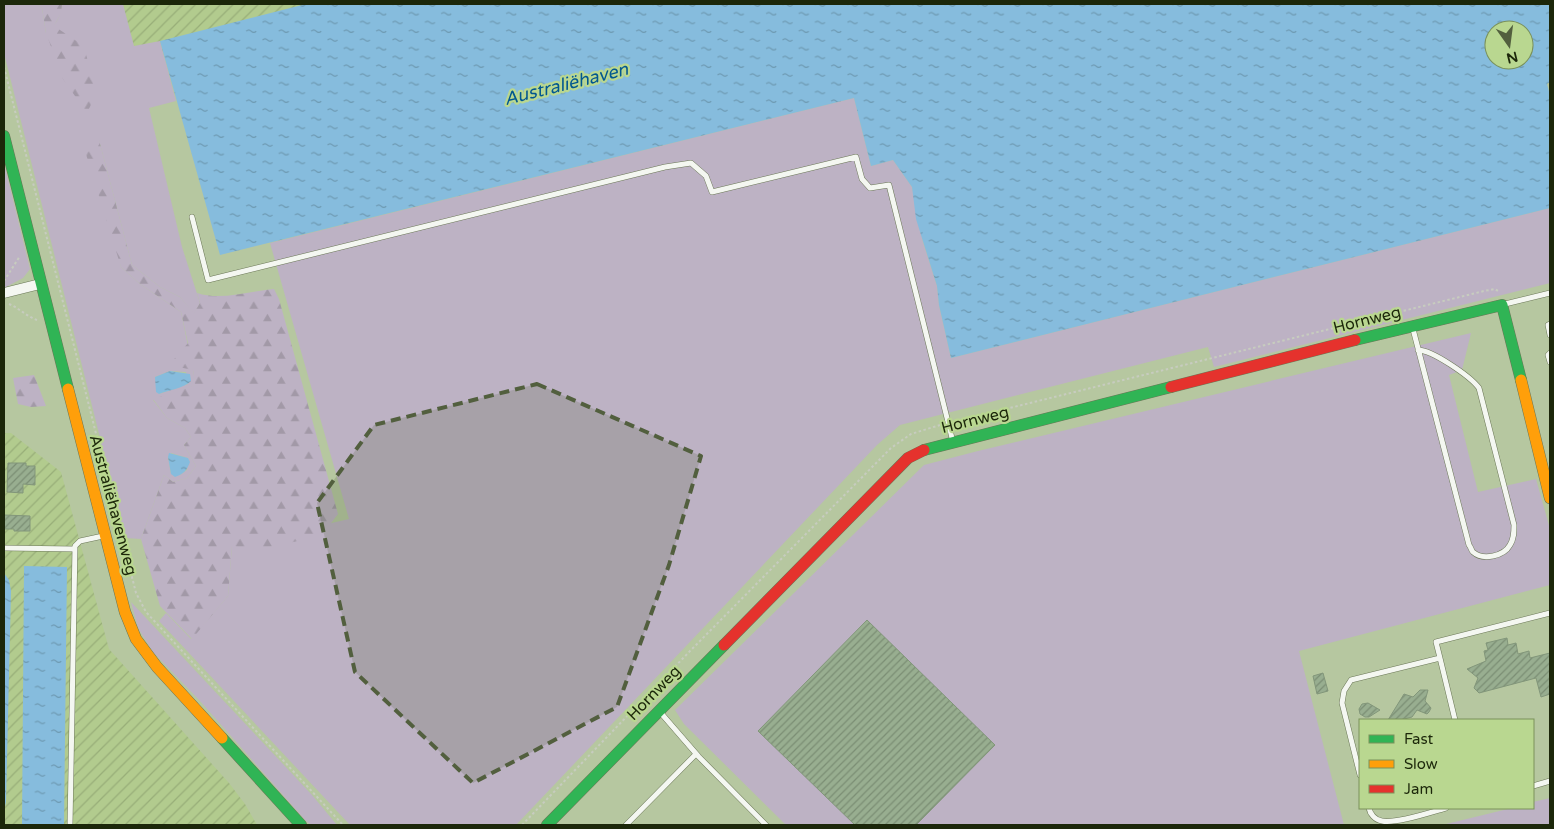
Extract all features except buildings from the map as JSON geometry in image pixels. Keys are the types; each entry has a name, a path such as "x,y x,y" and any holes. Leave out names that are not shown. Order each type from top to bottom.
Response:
{"street":[{"name":"Australiëhavenweg","path":"4,136 104,535 125,612 136,639 157,667 301,825"},
{"path":"4,293 40,284"},
{"path":"1502,305 1550,498"},
{"name":"Hornweg","path":"547,825 908,458 924,450 953,442 1502,305"}],"lane":[{"path":"192,217 208,280 665,167 691,164 706,176 712,192 856,157 862,179 870,188 889,184 953,442"},
{"name":"Hornweg","path":"1502,305 1550,293"},
{"path":"1550,324 1548,325 1550,335"},
{"path":"1412,326 1418,350 1469,544 1474,552 1482,556 1494,556 1503,553 1510,547 1514,537 1514,525 1479,388 1468,376 1427,351 1418,350"},
{"path":"1550,353 1548,355 1550,362"},
{"path":"70,825 75,546 80,541 104,535"},
{"path":"4,548 75,549"},
{"path":"1456,719 1436,642 1550,613"},
{"path":"1359,771 1342,703 1344,692 1351,680 1440,658"},
{"path":"659,711 696,754 766,825"},
{"path":"626,825 696,754"},
{"path":"1534,786 1550,781"},
{"path":"1369,809 1380,821 1390,822 1442,809"}],"path":[{"path":"4,67 136,593 146,612 342,825"},
{"path":"522,825 691,650 891,448 911,434 1262,344 1490,290 1495,289 1498,292 1502,305"}],"highlighted area":[{"path":"537,384 701,456 669,565 617,707 473,783 355,672 317,503 374,425"}],"shaded area":[{"path":"98,4 386,4 122,68"},
{"path":"4,433 11,433 61,472 109,649 229,783 245,804 257,825 4,825"}],"green space":[{"path":"4,4 37,4 42,8 46,33 57,20 62,4 123,4 134,46 160,41 176,101 149,108 182,247 200,303 194,314 180,297 160,287 132,265 99,140 121,267 140,284 181,312 196,385 153,400 167,418 185,428 191,437 184,445 196,466 187,478 173,482 164,475 141,539 125,538 4,53","holes":["170,371 186,372 188,384 159,394 155,377","171,453 188,458 187,470 180,475 171,474 168,457"]},
{"path":"37,4 62,4 61,13 54,26 84,46 96,94 87,113 63,79 46,33 42,8"},
{"path":"854,98 871,166 893,160 912,187 923,242 937,286 939,305 951,358 1550,208 1550,283 1214,367 1208,347 900,425 877,445 516,825 350,825 159,621 166,613 191,639 228,596 232,546 349,519 270,243"},
{"path":"99,140 132,265 160,287 180,297 194,313 200,303 197,293 225,296 274,289 279,299 338,514 322,535 277,546 250,549 232,546 228,596 192,639 160,606 141,539 164,475 173,482 187,478 196,466 184,445 191,437 185,428 167,418 153,399 195,385 193,370 169,365 188,343 181,312 140,284 121,267 85,151"},
{"path":"4,163 30,269 23,278 4,288"},
{"path":"1471,333 1462,370 1449,375 1478,492 1536,479 1550,529 1550,585 1299,651 1344,825 786,825 684,724 675,710 924,465"},
{"path":"34,375 46,406 31,407 18,404 13,378"},
{"path":"131,602 312,795 337,825 311,825 306,821 200,701 153,652 138,628"},
{"path":"1550,798 1550,825 1442,825 1508,809 1534,809 1534,802"}],"water":[{"name":"Australiëhaven","path":"306,4 1550,4 1550,82 1547,84 1550,95 1550,208 951,358 939,305 937,286 916,219 912,187 893,160 871,166 854,98 220,255 160,41"},
{"path":"170,371 190,374 191,381 159,394 156,392 155,377"},
{"path":"169,453 188,458 190,462 188,467 181,475 175,477 171,474"},
{"path":"24,566 67,567 64,825 22,825"},
{"path":"4,573 9,580 11,591 6,802 4,810"}],"traffic: fast":[{"path":"4,136 68,389"},
{"path":"1355,340 1502,305 1521,380"},
{"path":"924,450 1171,387"},
{"path":"547,825 724,645"},
{"path":"222,738 301,825"}],"traffic: slow":[{"path":"1521,380 1550,498"},
{"path":"68,389 125,612 136,639 157,667 222,738"}],"traffic: jam":[{"path":"1171,387 1355,340"},
{"path":"724,645 908,458 924,450"}]}
